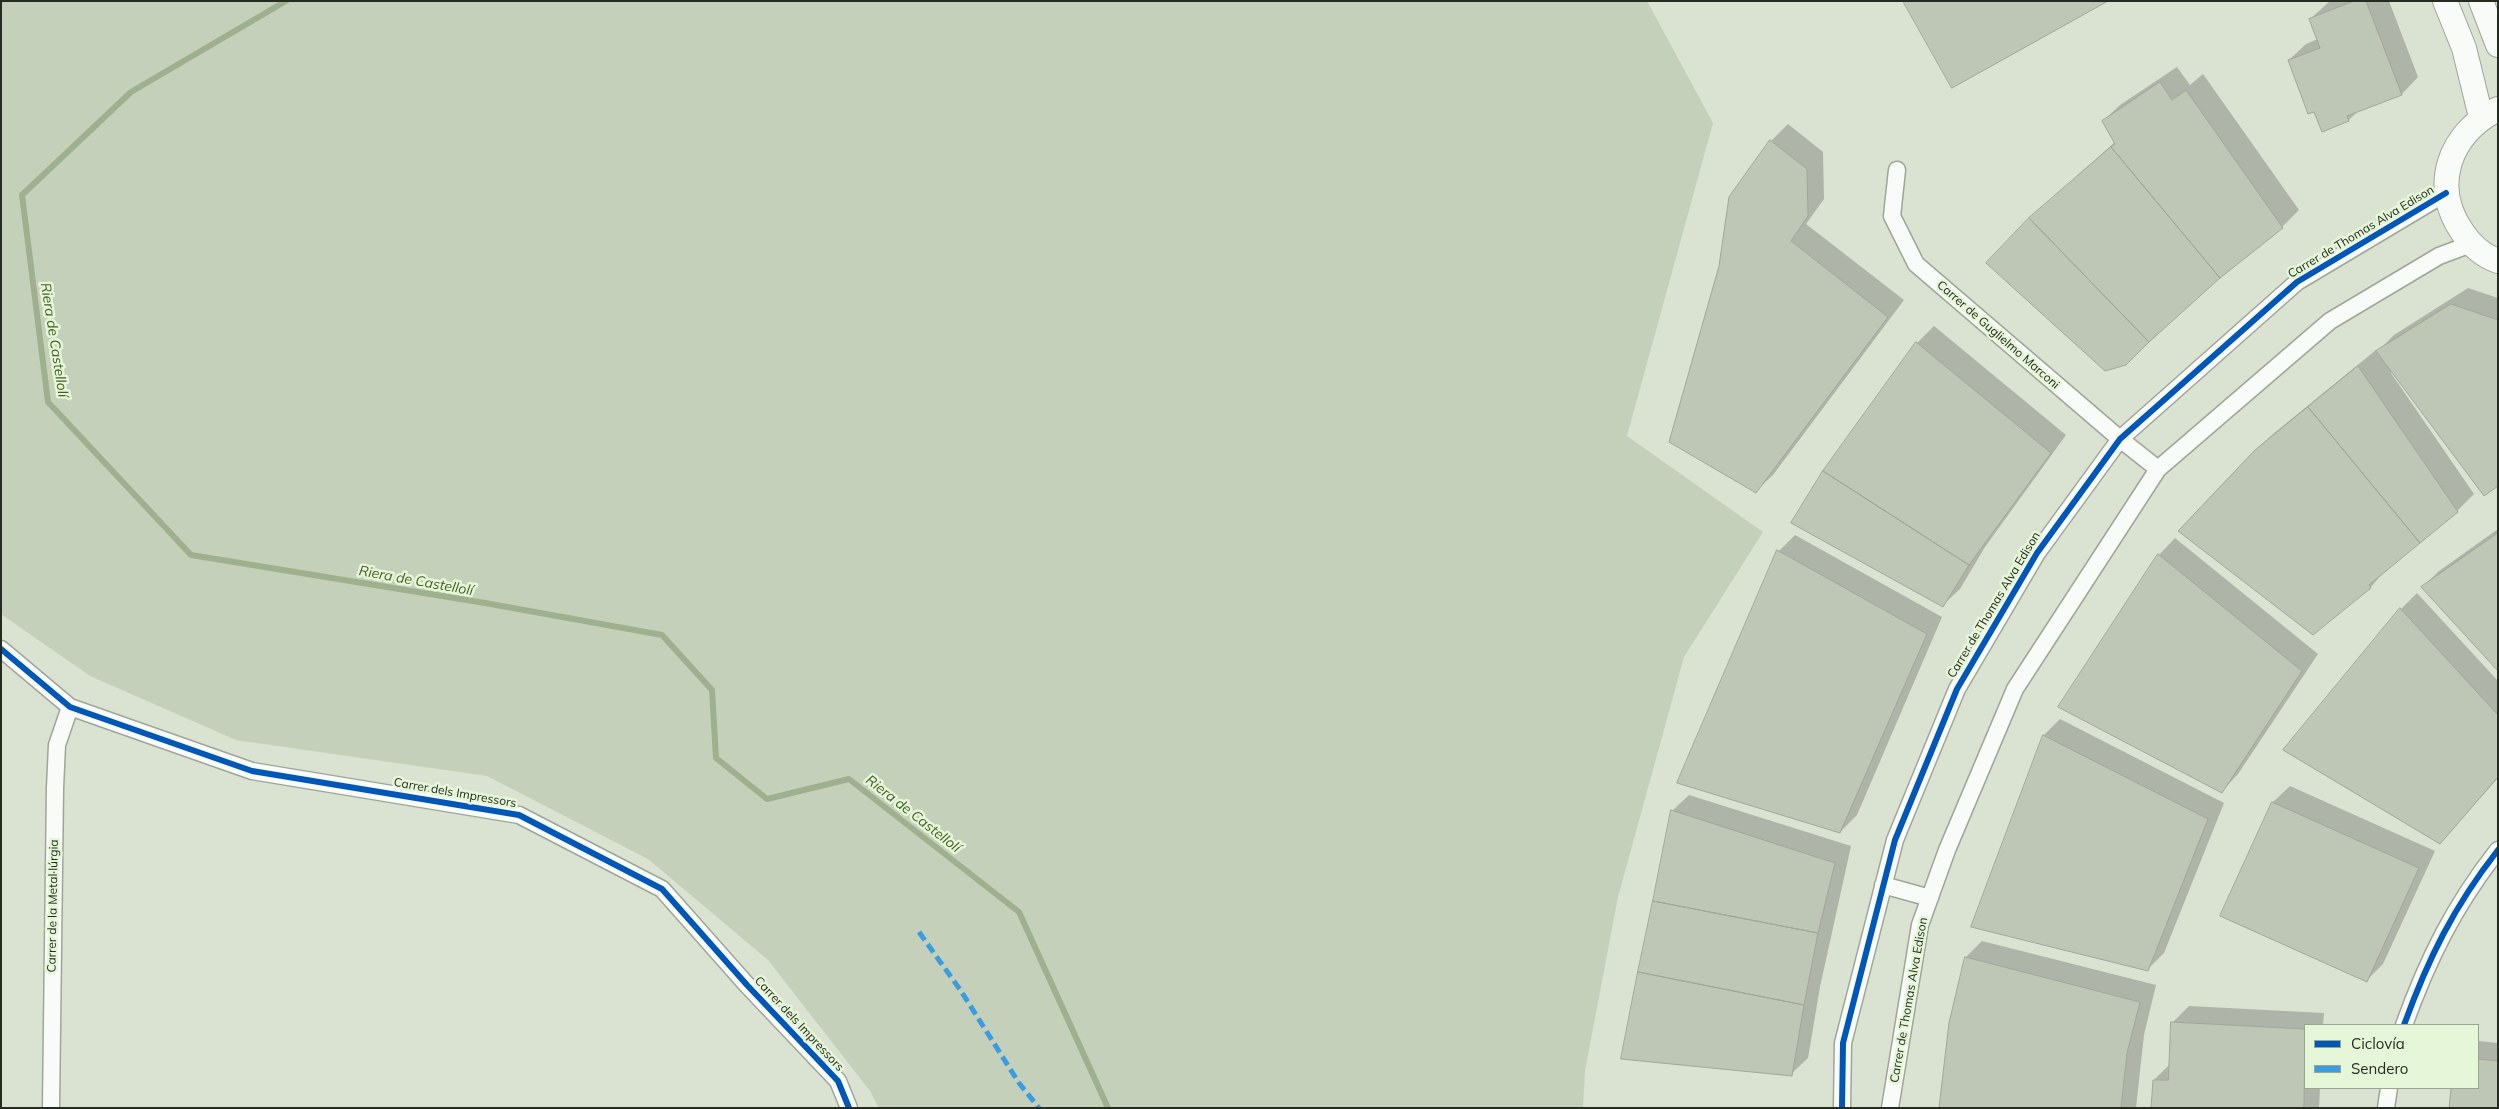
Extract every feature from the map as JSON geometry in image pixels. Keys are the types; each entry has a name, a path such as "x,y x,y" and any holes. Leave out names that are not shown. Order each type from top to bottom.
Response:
{"street":[{"path":"2445,1 2489,113 2465,132 2454,150 2447,171 2446,193 2454,221 2471,244 2488,258 2498,261"},
{"path":"2481,1 2498,45"},
{"name":"Carrer de Guglielmo Marconi","path":"1897,170 1892,216 1916,264 2120,439 2158,469"},
{"name":"Carrer de Thomas Alva Edison","path":"1842,1108 1843,1043 1895,840 1957,689 2037,553 2120,439 2297,282 2446,193"},
{"name":"Carrer de Thomas Alva Edison","path":"1890,1108 1920,925 1947,850 2014,689 2158,469 2330,321 2439,256 2471,244"},
{"name":"Carrer dels Impressors","path":"1,649 70,707 252,771 520,815 662,889 747,985 838,1081 849,1108"},
{"name":"Carrer de la Metal·lúrgia","path":"51,1108 57,745 70,707"},
{"path":"2404,1024 2432,954 2470,887 2498,850"},
{"path":"1884,885 1930,898"},
{"path":"2386,1108 2389,1089"}],"green space":[{"path":"1,1 1647,1 1713,123 1627,436 1763,532 1684,657 1618,897 1585,1071 1583,1108 879,1108 870,1091 768,960 648,859 487,776 236,740 90,676 1,614"}],"building":[{"path":"1903,1 2108,1 1952,88"},
{"path":"2354,1 2366,1 2402,95 2347,116 2349,121 2322,132 2314,112 2308,114 2288,60 2320,48 2309,19"},
{"path":"2160,82 2172,100 2186,90 2283,228 2220,278 2111,147 2115,144 2102,121"},
{"path":"1770,140 1807,169 1808,216 1791,241 1888,317 1756,493 1669,442 1719,266 1729,197"},
{"path":"2111,147 2220,278 2149,342 2029,218"},
{"path":"2029,218 2149,342 2126,365 2105,371 1986,263"},
{"path":"2451,304 2498,320 2498,486 2484,496 2376,351"},
{"path":"1916,342 2051,453 1969,565 1823,471"},
{"path":"2358,366 2458,512 2420,543 2308,407"},
{"path":"2308,407 2420,543 2369,585 2371,588 2313,635 2178,531 2255,450"},
{"path":"1823,471 1969,565 1943,607 1791,523"},
{"path":"2498,533 2498,671 2421,587"},
{"path":"1777,550 1927,634 1840,833 1677,783"},
{"path":"2158,554 2302,671 2222,793 2058,707"},
{"path":"2400,608 2498,715 2498,777 2440,844 2283,750"},
{"path":"2043,735 2208,819 2148,971 1971,927"},
{"path":"2272,802 2419,868 2367,982 2220,916"},
{"path":"1671,810 1835,863 1818,933 1653,901"},
{"path":"1653,901 1818,933 1804,1005 1638,972"},
{"path":"1965,957 2140,1002 2127,1053 2121,1108 1939,1108 1949,1023"},
{"path":"1638,972 1804,1005 1792,1076 1621,1059"},
{"path":"2171,1022 2304,1029 2304,1108 2151,1108 2153,1080 2168,1080"},
{"path":"2479,1059 2498,1061 2498,1108 2449,1108 2451,1089 2479,1089"}],"waterway":[{"name":"Riera de Castellolí","path":"286,1 131,92 22,195 48,402 191,555 485,603 662,635 712,690 716,758 767,799 849,779 1019,912 1108,1108"}],"marked path":[{"path":"919,932 961,991 1019,1083 1039,1108"}],"cycle path":[{"path":"1842,1108 1843,1043 1895,840 1957,689 2037,553 2120,439 2297,282 2446,193"},
{"path":"1,649 70,707 252,771 519,815 662,889 747,985 838,1081 849,1108"},
{"path":"2404,1024 2433,955 2455,913 2498,850"}]}
